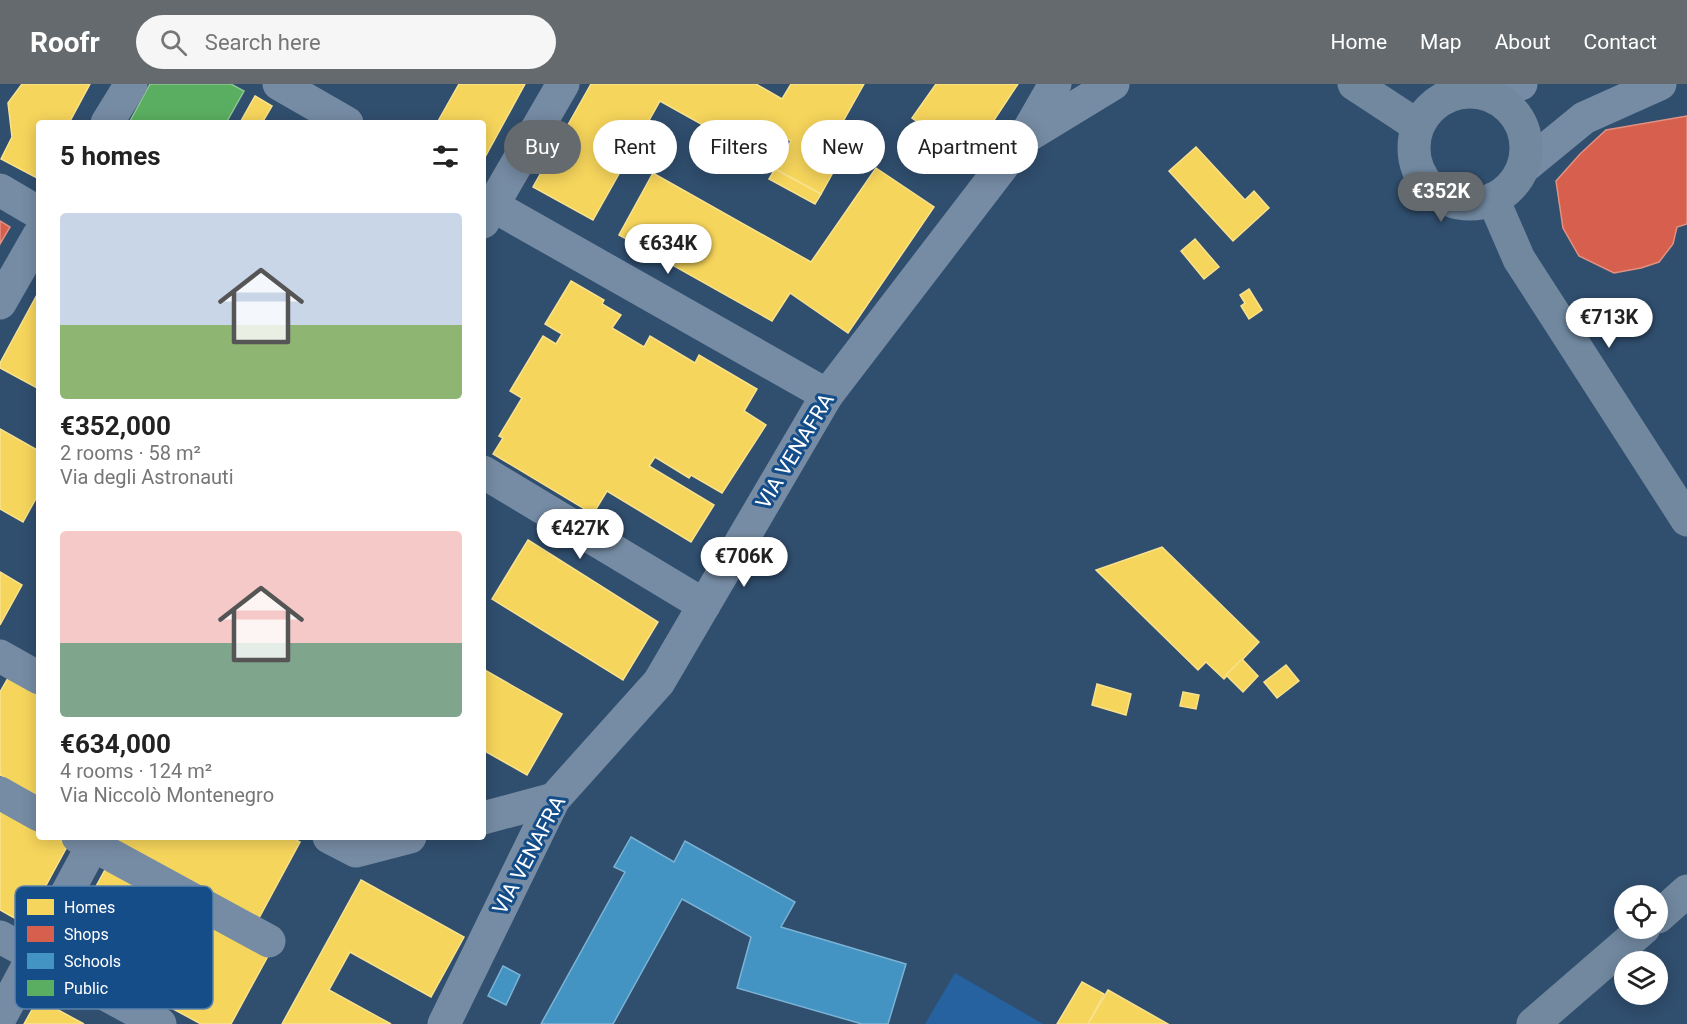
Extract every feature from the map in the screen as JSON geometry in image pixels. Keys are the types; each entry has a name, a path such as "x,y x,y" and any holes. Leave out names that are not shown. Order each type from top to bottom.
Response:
{"street":[{"path":"109,120 131,84"},
{"path":"279,84 342,120"},
{"path":"562,84 486,210 827,395"},
{"name":"VIA VENAFRA","path":"1034,120 1055,84"},
{"name":"VIA VENAFRA","path":"1038,130 1113,84"},
{"path":"1354,84 1418,126"},
{"path":"1482,93 1521,84"},
{"path":"1523,168 1526,149 1523,130 1514,113 1500,100 1482,93 1467,91 1444,98 1426,112 1418,126 1414,145 1416,164 1425,181 1438,194 1455,202 1474,204 1493,199 1505,191 1516,180 1523,168 1584,118 1660,84"},
{"name":"VIA VENAFRA","path":"444,1024 554,799 659,682 827,395 996,174"},
{"path":"0,190 36,211"},
{"path":"1493,199 1519,259 1687,520"},
{"path":"0,303 36,240"},
{"path":"486,474 704,605"},
{"path":"2,662 36,677"},
{"path":"0,793 36,813"},
{"path":"486,817 554,799"},
{"path":"67,886 89,840 172,886"},
{"path":"335,840 356,851 398,840"},
{"path":"1668,907 1687,891"},
{"path":"213,909 269,940"},
{"path":"0,937 15,945"},
{"path":"1533,1024 1631,939"},
{"path":"0,1018 15,989"},
{"path":"132,1009 160,1024"}],"shaded area":[{"path":"955,973 1043,1024 925,1024"}],"building: Homes":[{"path":"22,84 90,84 71,120 36,120 36,177 1,159 12,137 8,103"},
{"path":"459,84 525,84 486,155 486,120 439,120"},
{"path":"591,84 756,84 782,99 791,84 864,84 844,120 801,120 801,174 832,174 821,194 784,174 789,174 791,141 789,140 789,120 694,120 660,101 649,120 593,120 593,174 619,174 593,220 533,187 540,174 581,174 581,120 571,120"},
{"path":"936,84 1018,84 994,120 915,120 912,118"},
{"path":"255,96 272,106 264,120 242,120"},
{"path":"1196,147 1245,200 1254,191 1269,208 1233,241 1169,171"},
{"path":"652,174 655,174 811,262 872,174 885,174 934,207 848,333 790,293 772,321 619,235"},
{"path":"772,174 784,174 821,194 815,204 769,179"},
{"path":"1195,239 1219,267 1204,279 1181,251"},
{"path":"571,281 604,300 602,304 621,315 612,328 644,347 650,336 695,363 699,355 757,389 744,411 766,425 722,493 691,475 689,478 655,457 649,466 714,505 691,542 607,491 593,514 493,454 503,438 499,436 522,398 510,391 543,336 556,344 562,334 545,324"},
{"path":"1249,289 1262,310 1249,319 1241,306 1245,303 1240,295"},
{"path":"36,297 36,387 0,368 0,363"},
{"path":"0,429 36,449 36,498 23,522 0,509"},
{"path":"528,540 658,622 623,680 492,599"},
{"path":"1162,547 1259,642 1224,679 1206,662 1198,670 1096,570"},
{"path":"0,572 22,585 0,625"},
{"path":"1242,659 1258,676 1243,692 1226,675"},
{"path":"1286,665 1299,681 1277,698 1264,682"},
{"path":"486,671 562,714 527,775 486,752"},
{"path":"8,678 36,694 36,795 0,775 0,692"},
{"path":"1097,684 1131,694 1126,715 1092,705"},
{"path":"1183,692 1199,695 1196,709 1180,706"},
{"path":"0,806 36,825 36,840 64,840 69,843 46,886 15,886 15,918 0,910"},
{"path":"296,840 300,842 259,918 213,893 213,886 200,886 118,841"},
{"path":"106,868 139,886 96,886"},
{"path":"361,880 464,937 431,997 350,952 329,990 391,1024 282,1024"},
{"path":"213,926 268,956 231,1024 201,1024 173,1009 213,1009"},
{"path":"1082,982 1104,994 1088,1024 1057,1024"},
{"path":"1108,990 1168,1024 1088,1024"},
{"path":"32,1009 56,1009 84,1024 24,1024"}],"building: Shops":[{"path":"1687,116 1687,224 1677,227 1673,244 1659,262 1614,273 1579,256 1563,228 1556,181 1606,130"},
{"path":"0,221 10,227 0,244"}],"building: Schools":[{"path":"631,837 674,862 685,841 795,902 781,927 906,964 888,1024 862,1024 737,988 751,937 682,899 613,1024 541,1024 625,872 614,867"},
{"path":"503,966 520,975 506,1005 488,996"}],"building: Public":[{"path":"150,84 231,84 244,91 228,120 131,120"}]}
